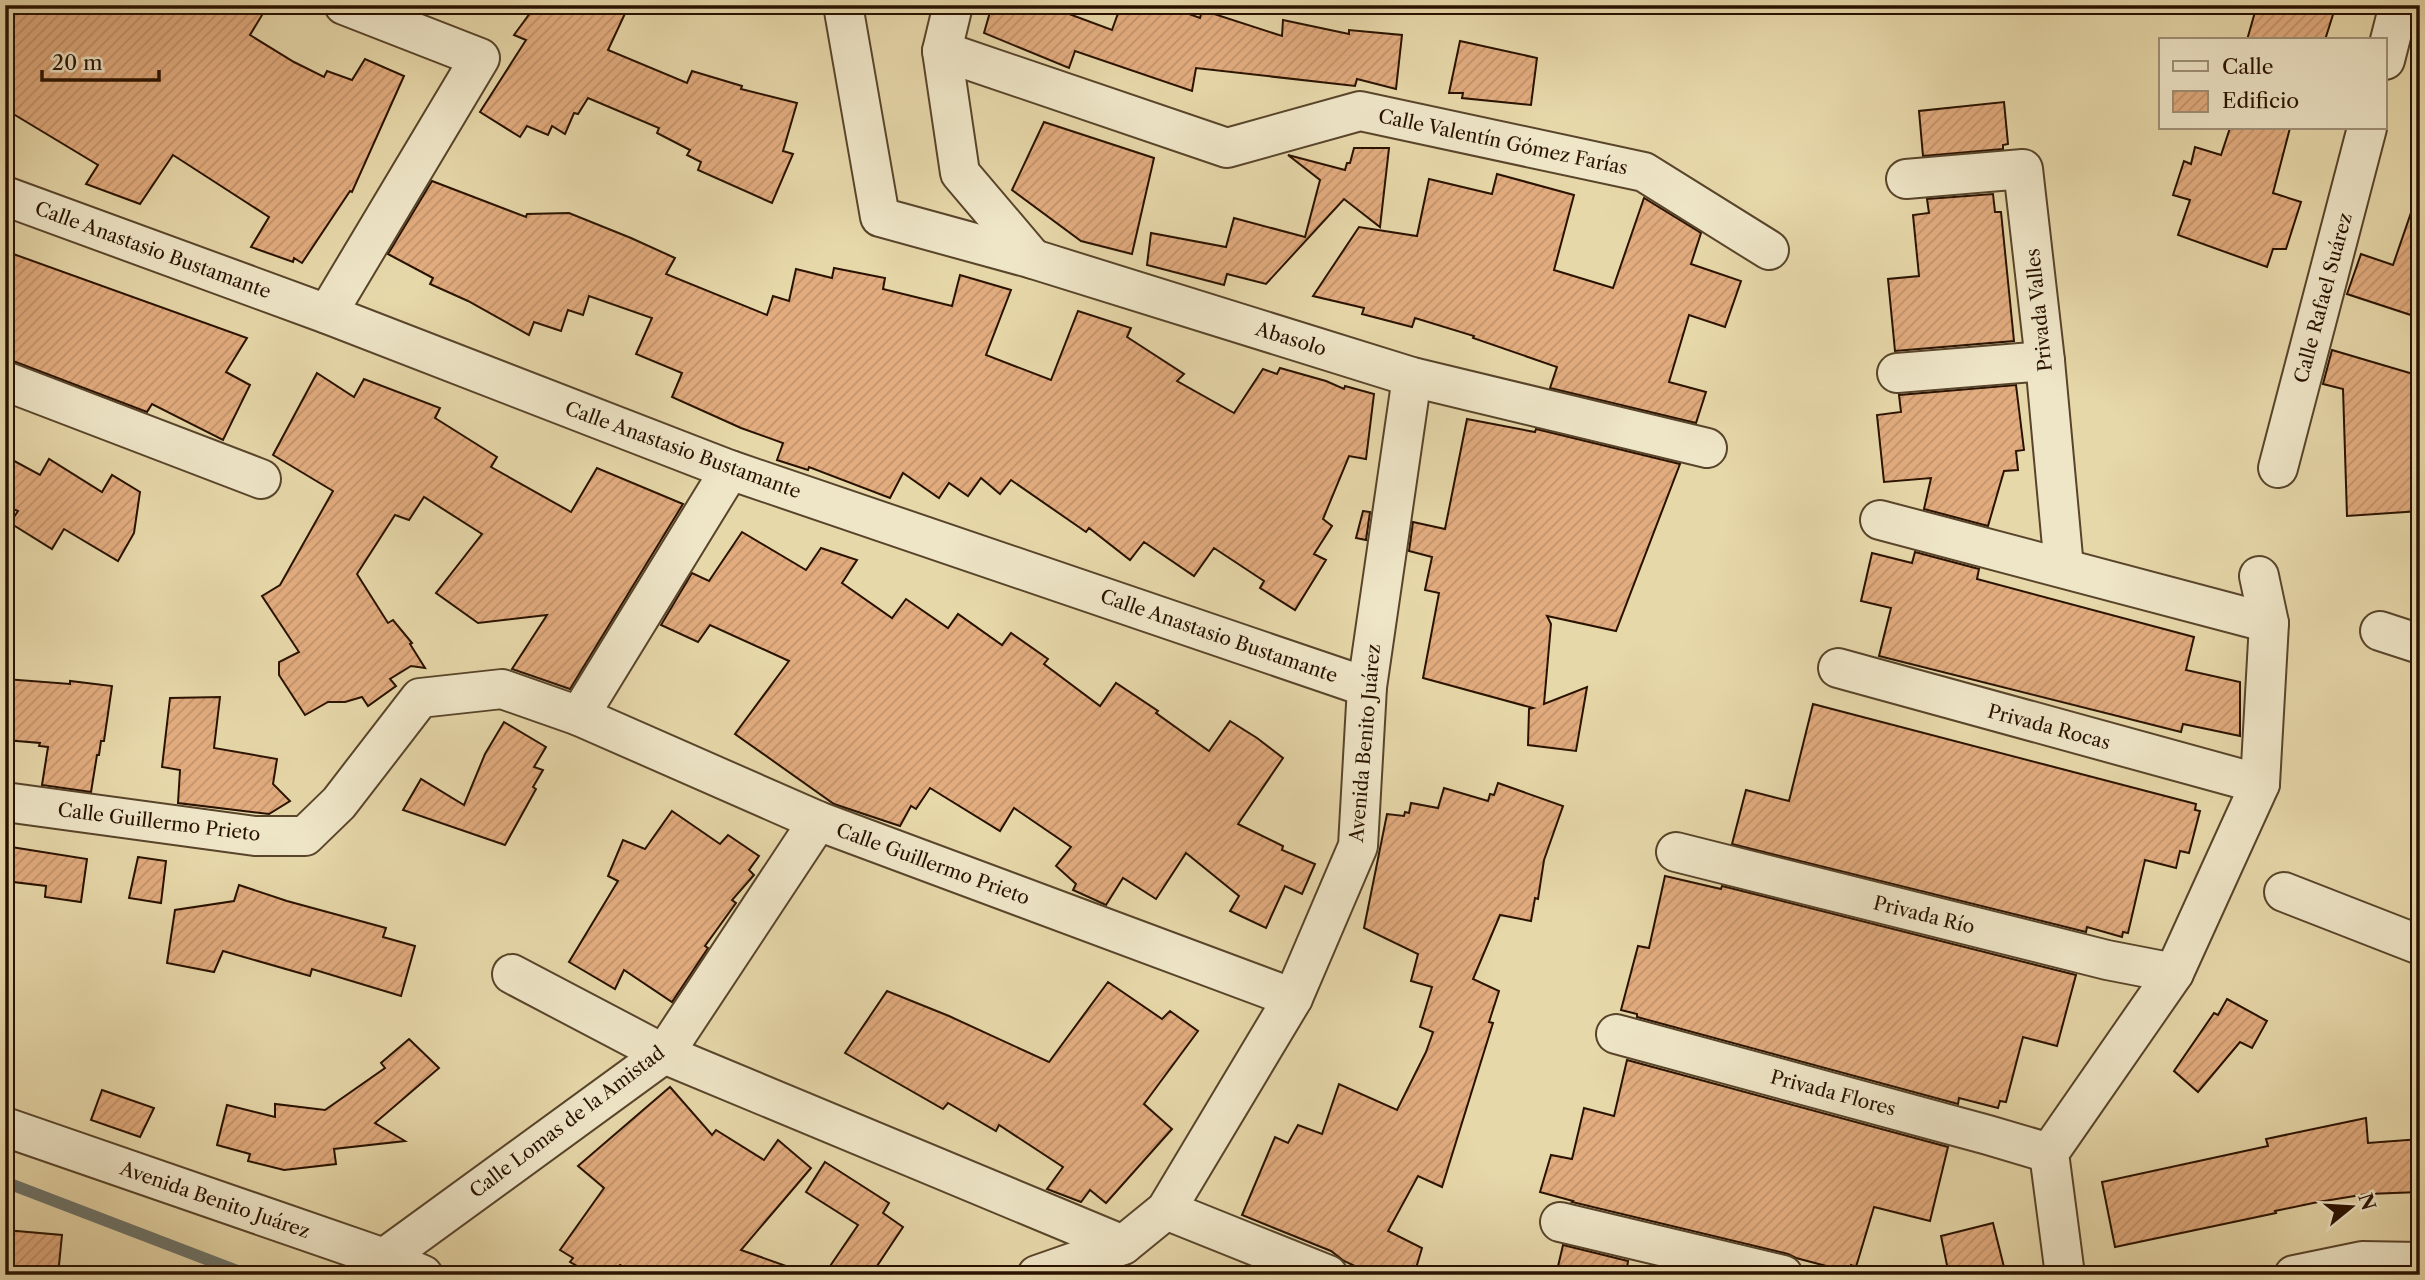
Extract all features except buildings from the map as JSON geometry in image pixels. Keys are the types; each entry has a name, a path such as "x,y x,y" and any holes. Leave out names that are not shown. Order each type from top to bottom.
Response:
{"street":[{"path":"327,314 480,58 344,5"},
{"name":"Abasolo","path":"843,5 880,217 1033,259 1412,377 1707,448"},
{"path":"953,5 942,51 960,173 1033,259"},
{"path":"2386,57 2399,5"},
{"name":"Calle Valentín Gómez Farías","path":"942,51 1227,148 1360,111 1644,172 1769,250"},
{"name":"Calle Rafael Suárez","path":"2278,468 2366,130"},
{"name":"Privada Valles","path":"1906,179 2023,169 2045,361 2064,569"},
{"name":"Calle Anastasio Bustamante","path":"5,196 327,314 730,470 1367,687"},
{"path":"1897,373 2045,361"},
{"name":"Avenida Benito Juárez","path":"1037,1275 1123,1245 1166,1210 1293,998 1358,846 1367,687 1412,377"},
{"path":"5,381 261,479"},
{"path":"579,716 730,470"},
{"path":"1880,520 2269,622"},
{"path":"2065,1275 2049,1153 2174,973 2260,784 2269,622 2259,576"},
{"path":"2380,631 2420,644"},
{"name":"Privada Rocas","path":"1838,668 2260,784"},
{"name":"Calle Guillermo Prieto","path":"5,802 255,836 305,836 339,803 420,698 502,689 579,716 818,821 1293,998"},
{"name":"Calle Lomas de la Amistad","path":"377,1267 664,1054 818,821"},
{"name":"Privada Río","path":"1676,852 2107,961 2174,973"},
{"path":"2284,892 2420,945"},
{"path":"512,974 664,1054 1123,1245"},
{"name":"Privada Flores","path":"1616,1034 2049,1153"},
{"name":"Avenida Benito Juárez","path":"5,1127 377,1267 423,1275"},
{"path":"1166,1210 1328,1275"},
{"path":"1560,1222 1783,1275"},
{"path":"2294,1275 2420,1262"}],"waterway":[{"path":"5,1182 248,1275"}]}
